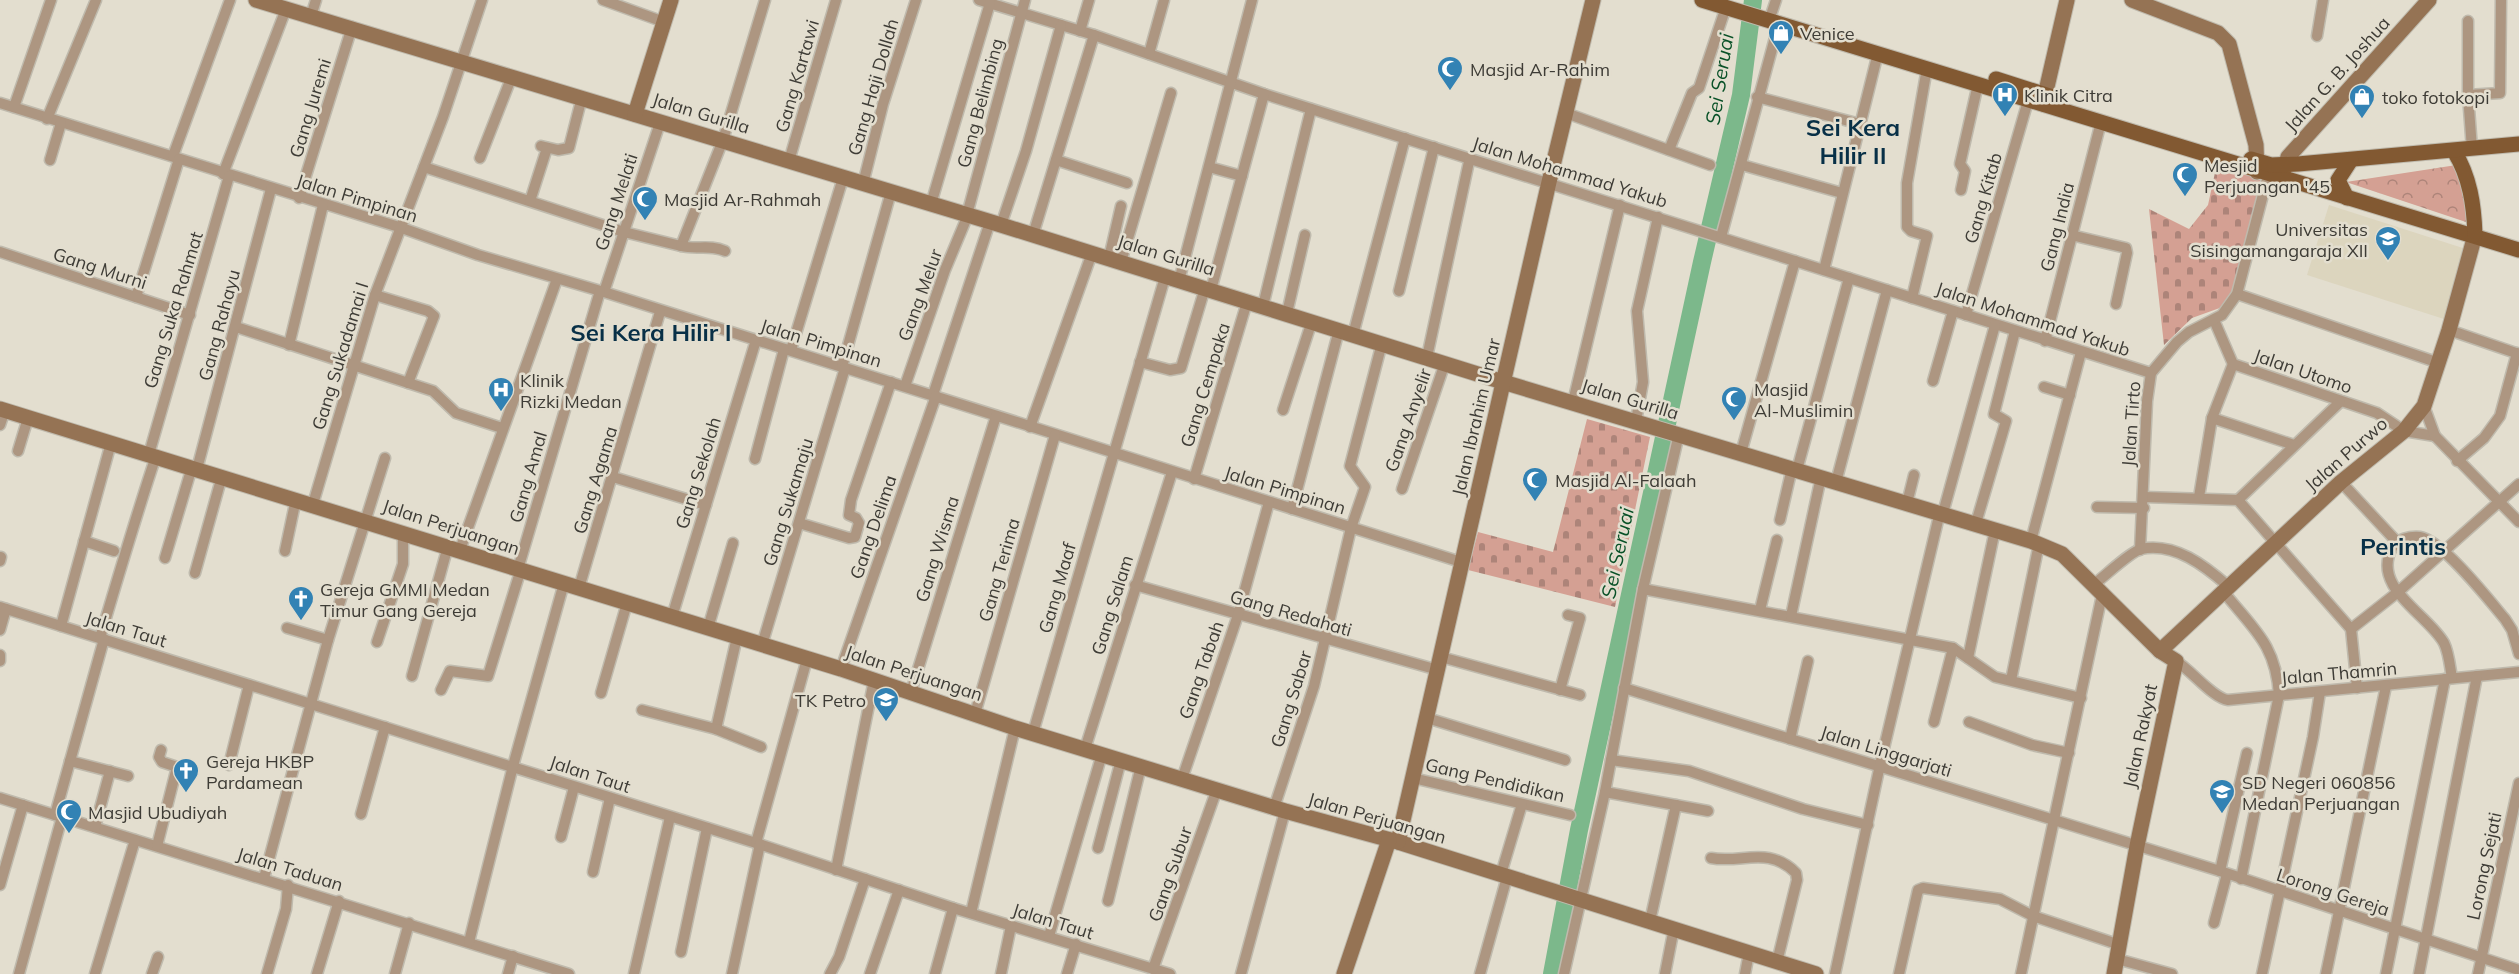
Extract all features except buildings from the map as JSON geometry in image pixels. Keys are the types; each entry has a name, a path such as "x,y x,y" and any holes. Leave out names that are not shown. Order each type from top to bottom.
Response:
{"main road":[{"path":"1702,0 1770,12 2270,170 2347,198 2519,250"},
{"path":"1770,12 1927,69 1978,84 2037,97 2101,122 2270,170 2351,159 2519,144"},
{"path":"2454,151 2462,163 2471,193 2475,235"},
{"path":"2347,198 2338,180 2351,159"}],"street":[{"path":"14,107 51,0"},
{"path":"47,119 96,0"},
{"path":"136,297 176,157 230,0"},
{"name":"Jalan Gurilla","path":"256,0 461,60 660,123 996,223 1503,382 2035,542 2062,554 2098,590"},
{"path":"311,16 316,0"},
{"name":"Gang Sukadamai I","path":"313,504 375,295 424,167 482,0"},
{"path":"603,0 664,22"},
{"path":"635,114 671,0"},
{"path":"681,246 723,141 765,0"},
{"name":"Gang Kartawi","path":"789,161 836,0"},
{"name":"Gang Haji Dollah","path":"863,184 883,104 916,0"},
{"name":"Jalan Mohammad Yakub","path":"979,0 1094,35 1311,109 1470,157 2151,373"},
{"name":"Gang Belimbing","path":"967,215 1024,0"},
{"path":"1080,31 1089,0"},
{"path":"1149,54 1164,0"},
{"name":"Gang Maaf","path":"1033,733 1140,362 1172,279 1209,167 1252,0"},
{"name":"Jalan Ibrahim Umar","path":"1344,974 1393,841 1413,778 1461,562 1593,0"},
{"path":"2037,97 2067,0"},
{"path":"2132,0 2218,33 2229,45 2270,170"},
{"path":"2317,36 2323,0"},
{"name":"Jalan G. B. Joshua","path":"2270,170 2429,0"},
{"path":"2468,95 2500,93 2501,0"},
{"path":"931,204 990,3"},
{"path":"1669,150 1692,93 1700,88 1735,5"},
{"name":"Gang Suka Rahmat","path":"19,974 59,816 70,761 226,175 286,9"},
{"path":"1718,236 1742,165 1757,97 1770,12"},
{"path":"2468,21 2468,95 2472,149"},
{"name":"Gang Delima","path":"841,669 996,223 1020,171 1062,25"},
{"name":"Gang Juremi","path":"300,198 352,27"},
{"path":"1033,235 1094,35"},
{"path":"1824,270 1878,53"},
{"path":"1912,298 1928,236 1911,231 1907,227 1907,183 1927,69"},
{"path":"480,158 512,76"},
{"path":"1961,190 1965,171 1960,164 1978,84"},
{"path":"1115,260 1171,93"},
{"path":"1140,362 1170,370 1181,368 1208,289 1264,94"},
{"path":"1757,97 1860,124"},
{"name":"Gang Kitab","path":"1966,315 2037,97"},
{"path":"530,201 544,147 560,150 569,148 582,98"},
{"name":"Jalan Pimpinan","path":"0,103 323,205 401,223 478,255 788,349 1461,562"},
{"path":"1263,306 1311,109"},
{"path":"1566,113 1710,165"},
{"name":"Gang India","path":"2045,340 2101,122"},
{"path":"50,160 61,123"},
{"name":"Gang Melati","path":"602,291 660,123"},
{"path":"1292,509 1405,138"},
{"path":"1399,291 1434,147"},
{"path":"1427,357 1470,157"},
{"path":"1056,160 1126,183"},
{"path":"1742,165 1842,193"},
{"path":"424,167 624,232 699,250 711,246 725,251"},
{"path":"1209,167 1242,176"},
{"name":"Jalan Tirto","path":"2140,549 2147,401 2151,373 2162,358 2189,332 2214,321 2228,310 2237,294 2270,170"},
{"path":"755,459 843,178"},
{"name":"Gang Rahayu","path":"165,558 236,327 271,189"},
{"name":"Gang Sukamaju","path":"762,645 844,368 891,192"},
{"path":"290,345 323,205"},
{"path":"1573,402 1620,205"},
{"path":"1115,260 1121,206"},
{"name":"Gang Melur","path":"905,386 967,215"},
{"path":"1642,423 1643,382 1636,311 1658,217"},
{"path":"1287,313 1305,235"},
{"path":"2071,235 2126,248 2116,304"},
{"name":"Jalan Purwo","path":"2160,651 2341,482 2404,431 2424,406 2449,330 2475,235"},
{"name":"Gang Murni","path":"0,252 190,315"},
{"path":"1030,427 1092,253"},
{"path":"1741,453 1795,261"},
{"path":"1780,520 1849,278"},
{"path":"412,676 454,548 502,428 557,279"},
{"path":"1791,616 1828,480 1887,290"},
{"name":"Gang Amal","path":"441,690 450,671 488,676 602,291"},
{"path":"2237,294 2439,363"},
{"path":"375,295 428,311 434,316 408,383"},
{"name":"Gang Cempaka","path":"1194,479 1247,302"},
{"path":"1933,381 1953,311"},
{"name":"Gang Agama","path":"579,588 660,312"},
{"path":"1283,410 1312,321"},
{"name":"Jalan Utomo","path":"2214,321 2233,364 2377,413 2404,431"},
{"path":"1835,974 1909,640 1941,513 1995,324"},
{"path":"236,327 433,391 456,413 502,428"},
{"path":"2449,330 2518,353 2500,416 2484,438 2457,461"},
{"path":"1976,524 2006,421 1994,414 2015,331"},
{"name":"Gang Sekolah","path":"672,617 756,340"},
{"name":"Gang Sabar","path":"1241,974 1280,810 1326,640 1351,528 1365,487 1350,466 1382,343"},
{"path":"2011,680 2035,542 2081,351"},
{"name":"Gang Anyelir","path":"1402,489 1445,363"},
{"path":"2199,497 2212,418 2233,364"},
{"path":"799,523 849,538 855,537 859,523 857,519 849,515 851,500 891,382"},
{"path":"2044,387 2070,395"},
{"path":"2238,500 2340,402"},
{"path":"2424,406 2435,436 2519,522"},
{"name":"Jalan Perjuangan","path":"2,415 28,418 297,499 841,669 1015,728 1280,810 1393,841 1816,974"},
{"name":"Gang Wisma","path":"910,692 996,416"},
{"path":"18,451 28,418"},
{"path":"2212,418 2294,445"},
{"path":"2404,431 2435,436"},
{"path":"1564,974 1605,792 1643,589 1676,433"},
{"name":"Gang Terima","path":"975,714 1055,435"},
{"path":"61,626 111,443"},
{"path":"264,878 328,640 385,458"},
{"name":"Gang Salam","path":"1085,749 1172,472"},
{"path":"1907,503 1914,475"},
{"path":"195,573 222,476"},
{"path":"613,477 706,505"},
{"path":"2341,482 2397,542"},
{"path":"2351,629 2398,592 2519,484"},
{"path":"2097,507 2199,497 2238,500 2351,629 2357,688"},
{"path":"285,551 297,499"},
{"name":"Gang Tabah","path":"1182,779 1238,615 1269,502"},
{"path":"1968,658 1995,530"},
{"path":"377,642 403,564 403,532"},
{"path":"2386,974 2448,679 2444,642 2398,592 2388,572 2389,556 2397,542 2422,537 2444,552 2505,619 2512,630 2519,654"},
{"path":"1760,610 1777,540"},
{"path":"84,541 114,551"},
{"path":"708,628 733,543"},
{"path":"2021,974 2081,698 2098,590 2140,549 2165,551 2192,558 2202,564 2225,589 2270,650 2278,672 2279,695 2241,879"},
{"path":"469,942 513,766 564,583"},
{"name":"Gang Redahati","path":"1135,585 1326,640 1580,695"},
{"path":"1643,589 1953,648 1988,675 2081,698"},
{"path":"2098,590 2160,651 2176,661"},
{"path":"601,693 627,603"},
{"path":"0,630 3,608"},
{"name":"Jalan Taut","path":"3,608 310,705 513,766 953,908 1170,974"},
{"path":"1560,690 1580,618 1568,615"},
{"path":"287,628 328,640"},
{"path":"716,729 737,637"},
{"path":"1934,722 1953,648"},
{"path":"0,655 0,661"},
{"path":"732,974 758,844 807,659"},
{"path":"1790,739 1808,661"},
{"name":"Jalan Thamrin","path":"2176,661 2193,672 2220,699 2320,692 2519,672"},
{"name":"Jalan Rakyat","path":"2117,959 2137,846 2176,661"},
{"path":"2419,974 2477,676"},
{"path":"836,870 874,680"},
{"path":"229,765 249,685"},
{"path":"2326,974 2386,686"},
{"name":"Jalan Linggarjati","path":"1624,688 2137,846"},
{"path":"2262,974 2281,893 2320,692"},
{"path":"642,710 716,729 760,747"},
{"path":"1427,718 1565,760"},
{"path":"1969,722 2032,744 2069,753"},
{"path":"361,814 385,727"},
{"path":"971,913 1015,728"},
{"path":"157,846 177,767 162,762 159,757 161,750"},
{"path":"2214,923 2247,753"},
{"path":"1049,936 1102,754"},
{"path":"1098,848 1120,760"},
{"path":"1611,760 1689,771 1803,809 1868,825"},
{"path":"70,761 128,776"},
{"path":"1108,901 1141,766"},
{"path":"95,827 110,771"},
{"name":"Gang Pendidikan","path":"1413,778 1570,814"},
{"name":"Lorong Sejati","path":"2478,974 2519,783"},
{"path":"561,837 574,787"},
{"name":"Gang Subur","path":"1154,969 1217,789"},
{"path":"1605,792 1708,811"},
{"name":"Jalan Taduan","path":"0,798 288,885 565,973"},
{"path":"593,872 610,798"},
{"path":"1480,974 1522,804"},
{"path":"0,885 23,805"},
{"path":"1650,921 1676,805"},
{"path":"634,974 669,817"},
{"path":"681,952 707,828"},
{"path":"95,974 135,840"},
{"name":"Lorong Gereja","path":"2137,846 2519,970"},
{"path":"1711,858 1733,861 1746,856 1761,856 1777,861 1796,873 1797,880 1778,962"},
{"path":"830,974 839,957 864,879"},
{"path":"267,974 286,909 288,885"},
{"path":"1899,974 1920,888 2000,899 2117,959 2172,974"},
{"path":"870,974 899,890"},
{"path":"317,974 339,901"},
{"path":"934,974 953,908"},
{"path":"395,974 409,923"},
{"path":"1001,974 1011,926"},
{"path":"1665,974 1674,928"},
{"path":"1067,974 1076,944"},
{"path":"1745,974 1749,953"},
{"path":"508,974 513,956"},
{"path":"152,974 158,957"}],"shaded area":[{"name":"Universitas Sisingamangaraja XII","path":"2329,205 2469,250 2447,320 2307,275"}],"green space":[{"path":"2463,164 2469,223 2346,182"},
{"path":"2216,168 2262,178 2228,305 2192,318 2164,345 2149,209 2189,229 2208,205"},
{"path":"1587,419 1650,437 1615,607 1468,570 1478,532 1553,552"}],"waterway":[{"name":"Sei Seruai","path":"1552,974 1579,830 1702,262 1741,95 1753,0"}],"place":[{"name":"Venice","path":"1781,56"},
{"name":"Masjid Ar-Rahim","path":"1450,92"},
{"name":"Klinik Citra","path":"2005,118"},
{"name":"toko fotokopi","path":"2362,120"},
{"name":"Mesjid Perjuangan '45","path":"2185,198"},
{"name":"Masjid Ar-Rahmah","path":"645,222"},
{"name":"Universitas Sisingamangaraja XII","path":"2388,262"},
{"name":"Klinik Rizki Medan","path":"501,413"},
{"name":"Masjid Al-Muslimin","path":"1734,422"},
{"name":"Masjid Al-Falaah","path":"1535,503"},
{"name":"Gereja GMMI Medan Timur Gang Gereja","path":"301,622"},
{"name":"TK Petro","path":"886,723"},
{"name":"Gereja HKBP Pardamean","path":"186,794"},
{"name":"SD Negeri 060856 Medan Perjuangan","path":"2222,815"},
{"name":"Masjid Ubudiyah","path":"69,835"}],"district":[{"name":"Sei Kera Hilir II","path":"1853,141"},
{"name":"Sei Kera Hilir I","path":"651,332"},
{"name":"Perintis","path":"2403,546"}]}
